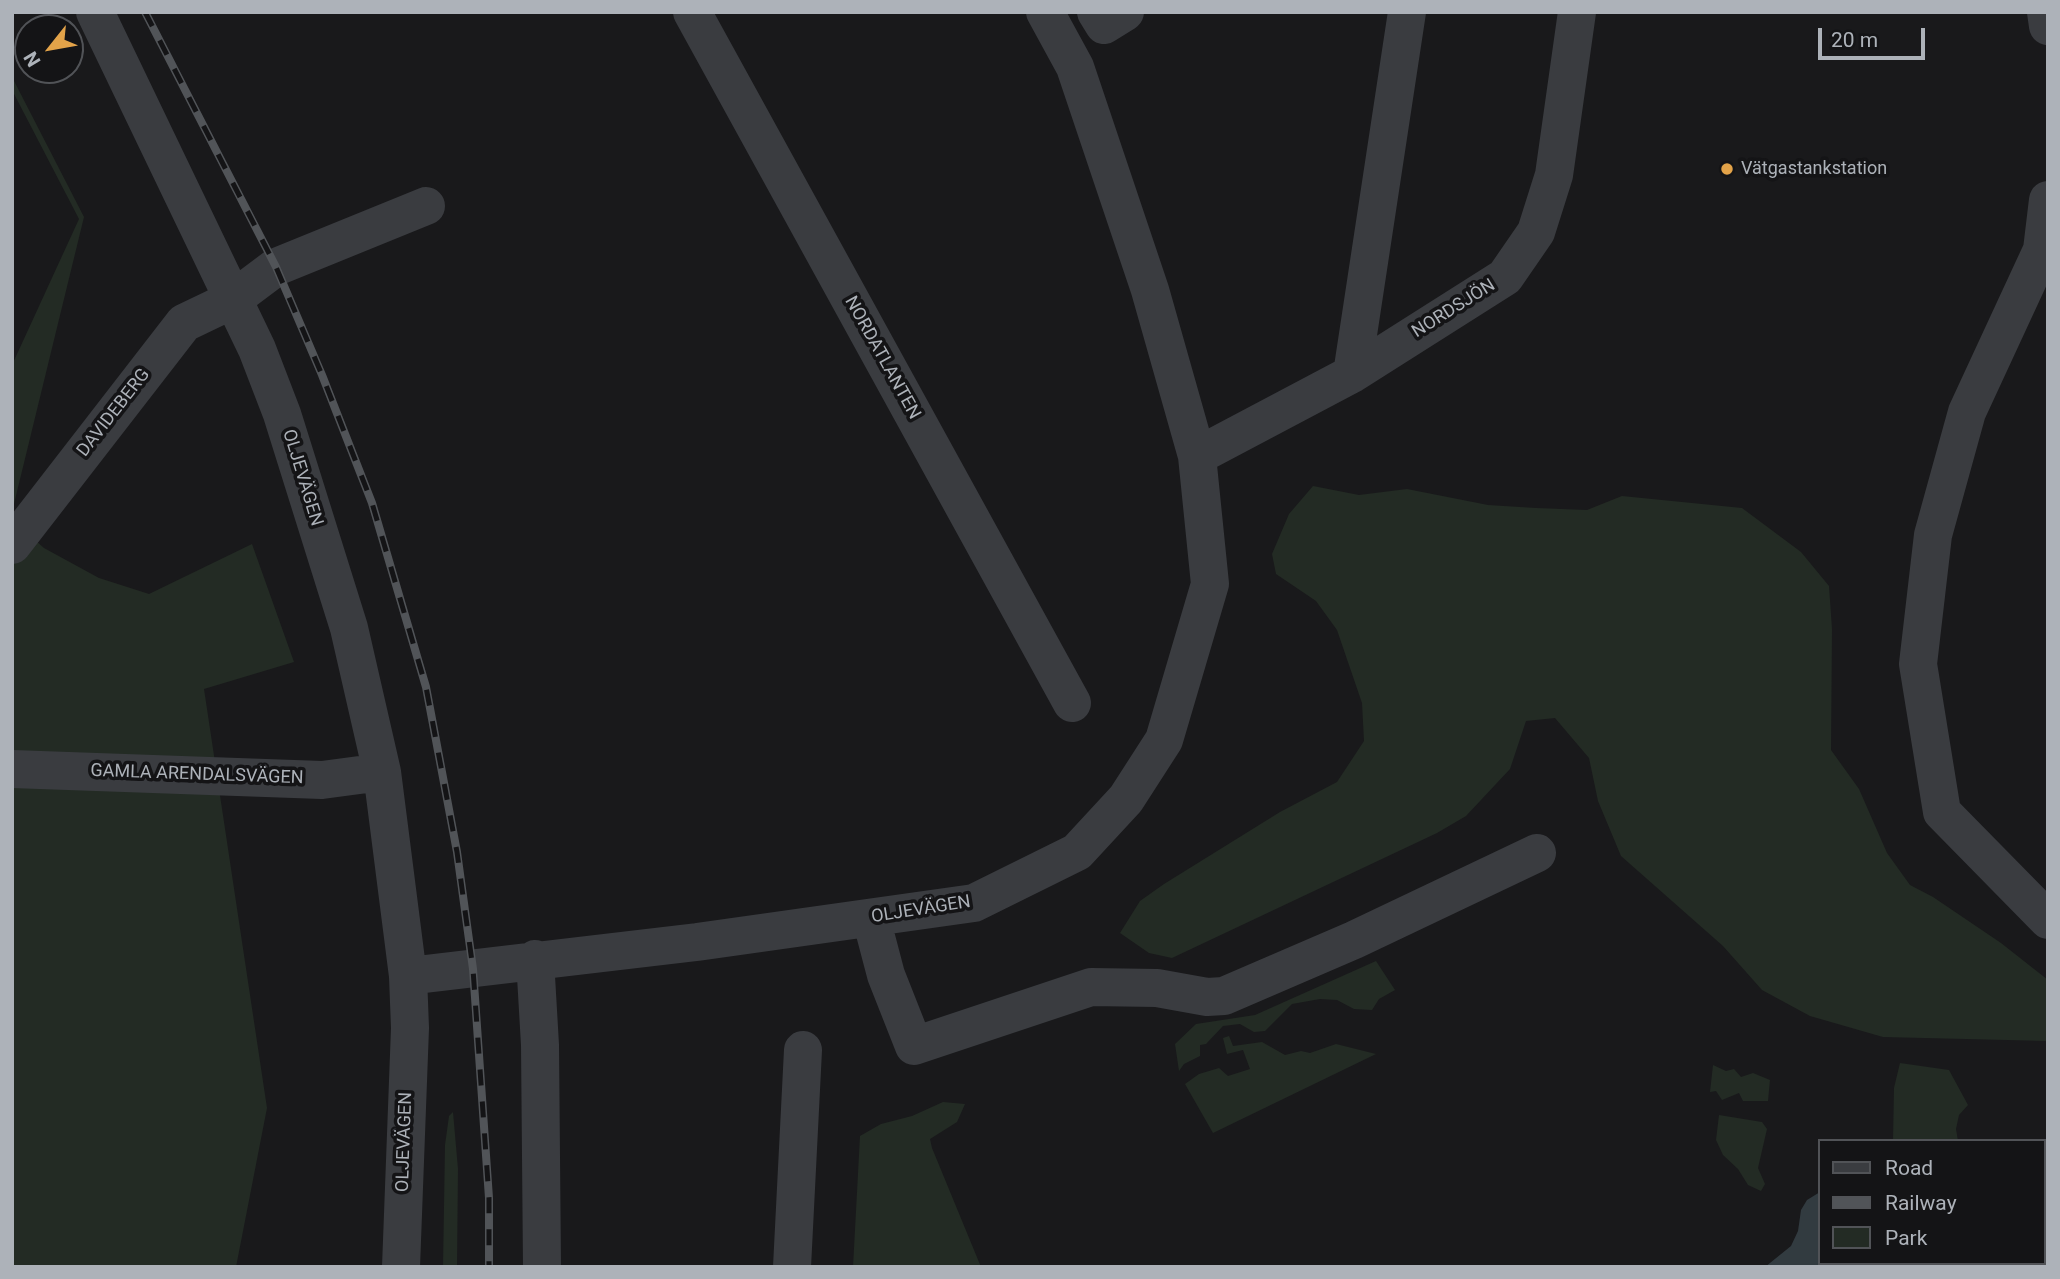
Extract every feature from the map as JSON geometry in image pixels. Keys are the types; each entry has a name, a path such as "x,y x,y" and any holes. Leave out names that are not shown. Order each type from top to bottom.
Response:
{"street":[{"name":"OLJEVÄGEN","path":"95,12 257,349 286,426 349,628 382,772 408,976 410,1028 401,1267"},
{"name":"NORDATLANTEN","path":"692,12 1072,703"},
{"name":"OLJEVÄGEN","path":"408,976 697,942 974,904 1077,852 1126,799 1164,740 1210,584 1197,456 1150,290 1075,67 1045,12"},
{"path":"1096,12 1104,26 1125,12"},
{"path":"1352,374 1407,12"},
{"path":"2046,12 2048,26"},
{"name":"NORDSJÖN","path":"1197,456 1352,374 1505,278 1536,232 1554,175 1576,17"},
{"path":"2048,200 2042,250 1964,424 1933,535 1918,664 1942,812 2048,920"},
{"name":"DAVIDEBERG","path":"12,545 184,323 232,300 276,267 426,206"},
{"name":"GAMLA ARENDALSVÄGEN","path":"12,769 322,780 382,772"},
{"path":"871,918 886,975 914,1046 1091,987 1157,988 1206,997 1224,996 1343,945 1537,853"},
{"path":"535,959 540,1045 542,1267"},
{"path":"792,1267 803,1050"}],"green space":[{"path":"12,77 84,217 12,512 12,365 79,219 12,90"},
{"path":"1313,486 1359,495 1407,489 1488,505 1536,508 1587,510 1622,496 1742,508 1801,552 1829,586 1832,629 1831,750 1859,789 1887,853 1910,885 1933,897 2001,943 2048,980 2048,1041 1883,1037 1810,1016 1762,990 1723,946 1621,856 1598,801 1589,758 1555,718 1526,721 1510,769 1466,816 1437,833 1172,958 1149,953 1120,933 1140,901 1164,884 1280,812 1337,782 1364,741 1362,703 1337,630 1316,601 1276,574 1272,554 1289,514"},
{"path":"12,520 44,548 99,578 149,594 252,544 294,662 204,689 267,1108 236,1267 12,1267"},
{"path":"1376,961 1395,990 1379,999 1372,1010 1354,1009 1337,1000 1320,999 1292,1004 1265,1031 1254,1032 1240,1024 1223,1026 1206,1044 1200,1045 1200,1056 1184,1064 1179,1071 1175,1044 1196,1024 1255,1015"},
{"path":"1229,1036 1233,1046 1262,1042 1285,1055 1301,1051 1310,1053 1336,1044 1376,1054 1213,1133 1185,1084 1199,1074 1219,1068 1228,1076 1250,1069 1243,1050 1227,1054 1223,1038"},
{"path":"1900,1063 1949,1070 1968,1105 1959,1115 1956,1129 1958,1139 1893,1139 1894,1088"},
{"path":"1713,1065 1726,1071 1734,1069 1741,1077 1753,1073 1770,1080 1768,1101 1743,1101 1739,1093 1722,1100 1716,1091 1710,1092"},
{"path":"943,1102 965,1104 957,1122 930,1139 932,1148 981,1267 853,1267 860,1136 881,1124 912,1116"},
{"path":"453,1112 458,1169 457,1267 443,1267 445,1145 449,1116"},
{"path":"1719,1115 1762,1122 1767,1129 1758,1168 1765,1184 1761,1191 1748,1185 1738,1169 1723,1155 1716,1140"},
{"path":"2048,1168 2048,1267 1996,1265 2046,1265"}],"shaded area":[{"path":"1818,1193 1818,1265 1833,1265 1765,1267 1791,1246 1798,1231 1801,1210 1807,1200"}],"railway":[{"path":"145,12 276,267 322,375 372,503 426,687 457,852 473,969 489,1198 489,1267"}],"place":[{"name":"Vätgastankstation","path":"1727,169"}]}
